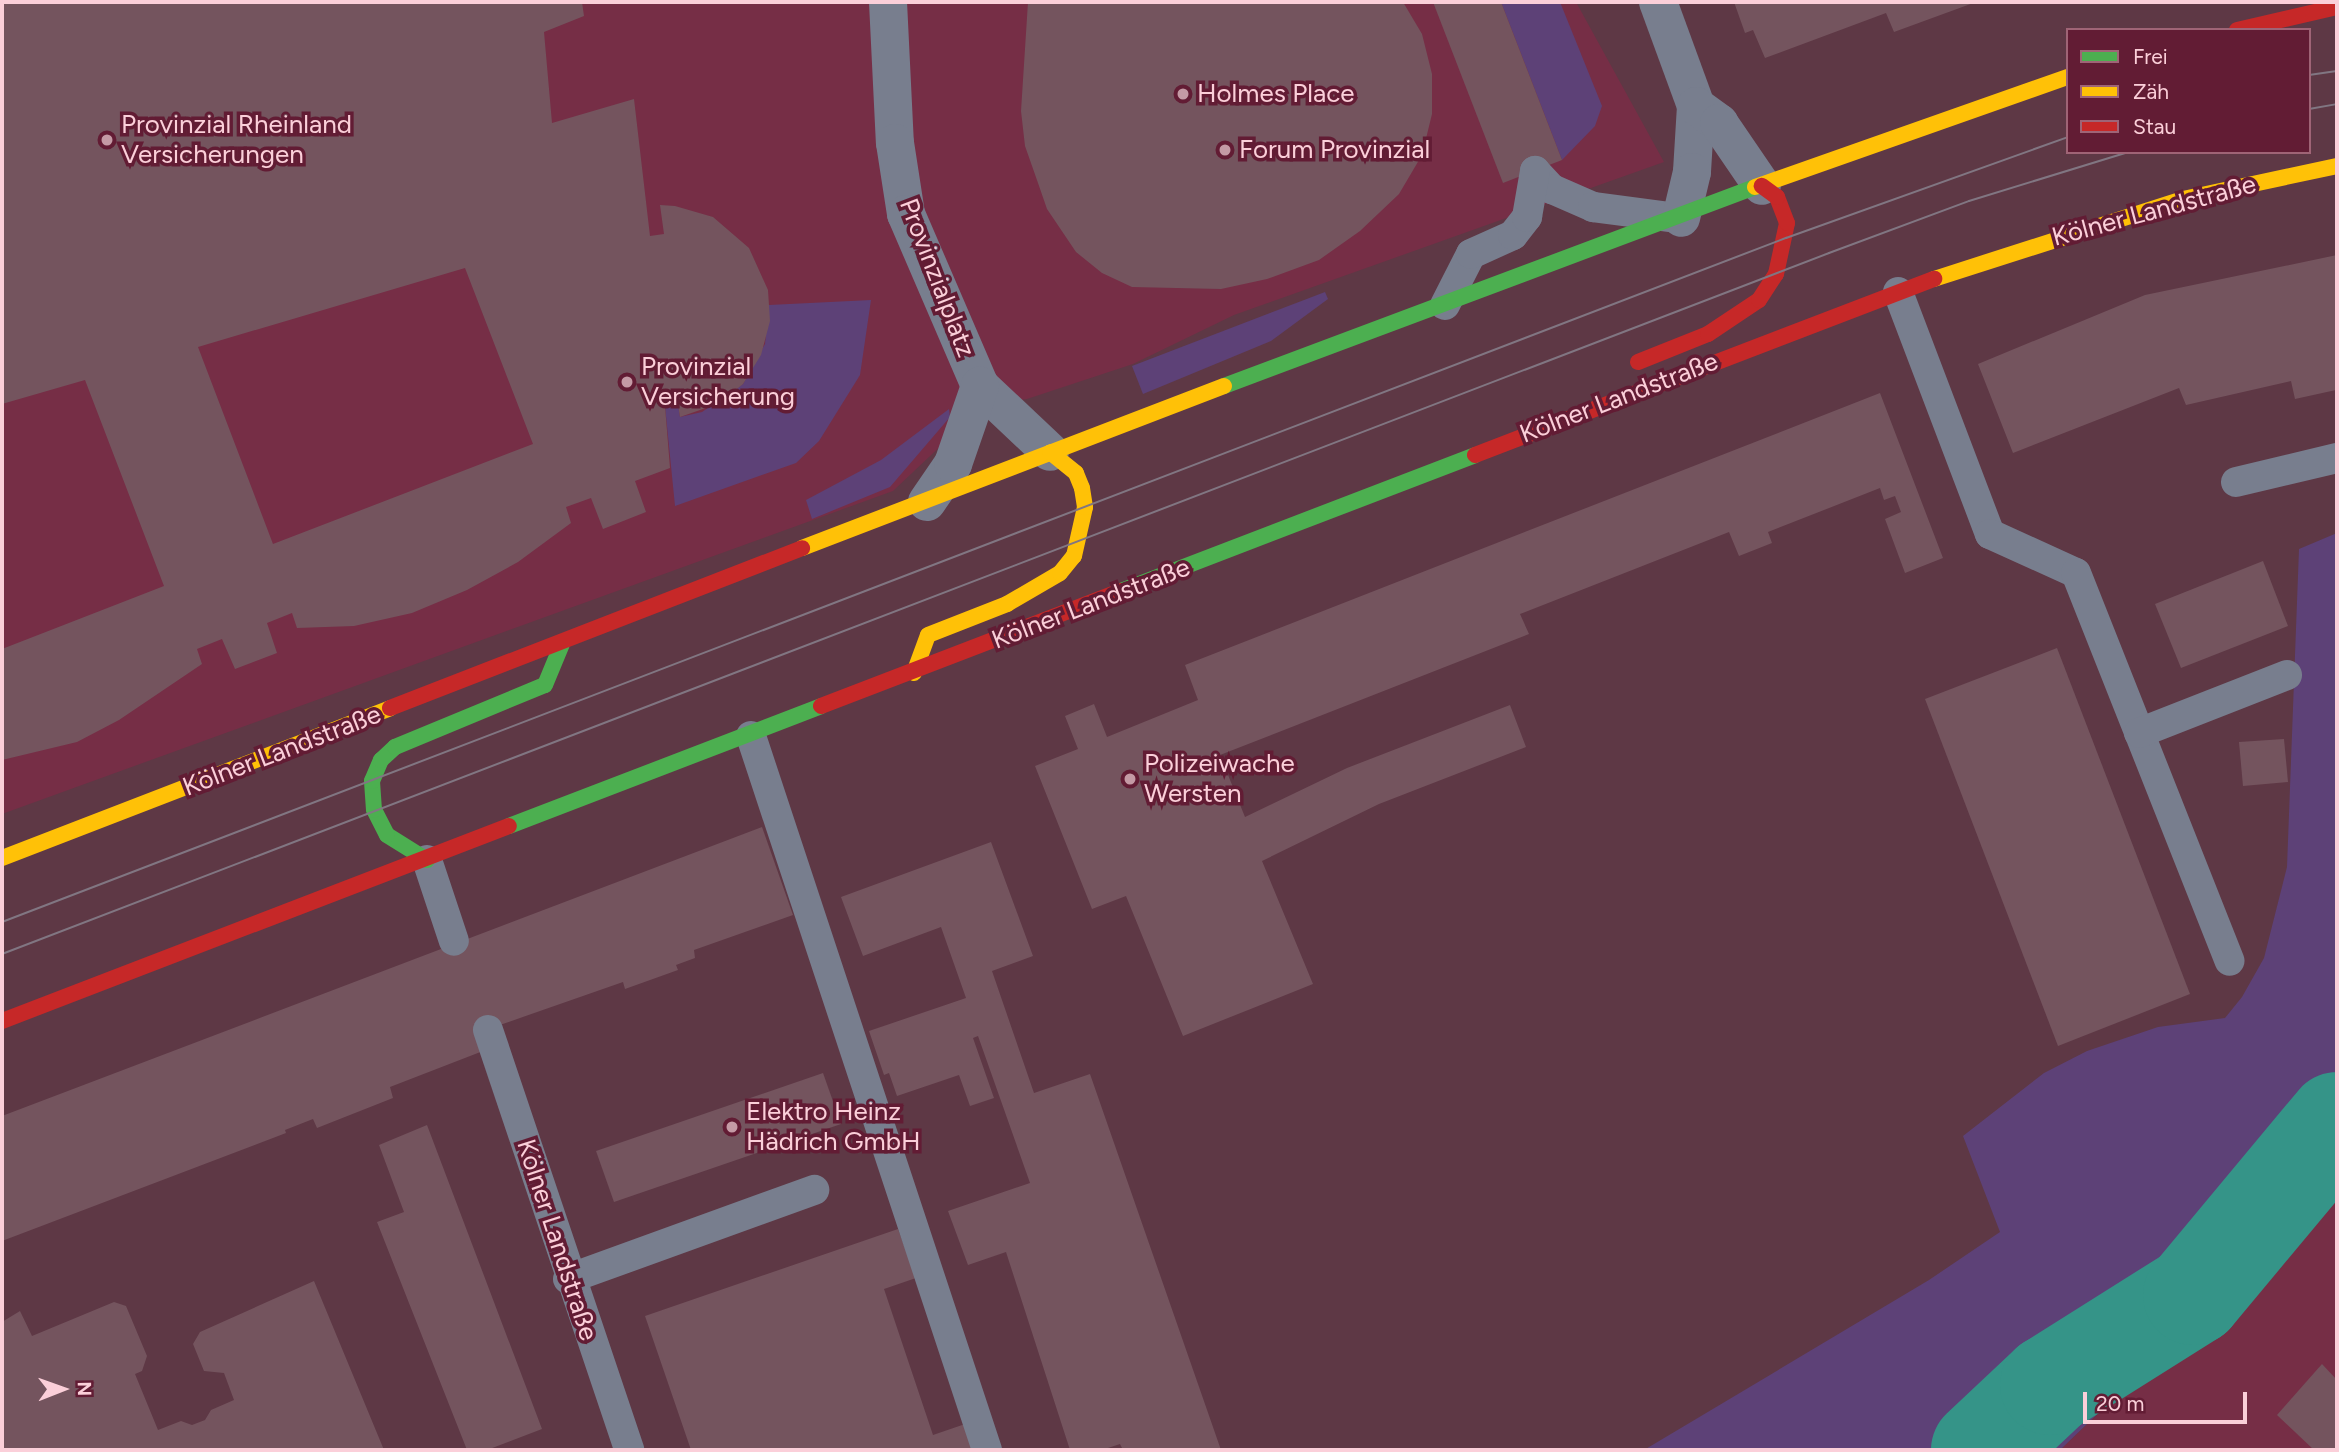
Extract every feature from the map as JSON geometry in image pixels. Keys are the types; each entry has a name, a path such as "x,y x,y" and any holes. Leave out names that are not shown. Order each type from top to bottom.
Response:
{"main road":[{"path":"2240,28 2266,12 2337,6"},
{"name":"Kölner Landstraße","path":"2,858 562,644 1050,452 1762,186 2066,78"},
{"name":"Kölner Landstraße","path":"2,1021 751,736 1612,399 1898,292 2020,248 2183,199 2337,166"},
{"path":"1612,399 1626,366 1708,334 1759,300 1776,274 1787,223 1777,197 1762,186"},
{"name":"Kölner Landstraße","path":"914,673 928,635 1007,604 1060,573 1074,556 1085,507 1082,488 1070,467 1050,452"},
{"name":"Kölner Landstraße","path":"427,860 387,835 374,810 372,780 381,760 395,747 545,685 562,644"}],"street":[{"name":"Provinzialplatz","path":"888,2 895,143 906,215 980,386 1050,452"},
{"path":"1658,2 1696,106 1692,172 1681,218"},
{"path":"1696,106 1719,123 1762,186"},
{"name":"Provinzialplatz","path":"927,502 953,464 980,386"}],"lane":[{"path":"1445,305 1471,254 1513,235 1527,217 1535,171 1552,189 1593,206 1681,218"},
{"path":"1898,292 1990,534 2076,573 2230,961"},
{"path":"2236,482 2337,458"},
{"path":"2139,733 2287,675"},
{"path":"751,736 987,1450"},
{"path":"427,860 454,941"},
{"name":"Kölner Landstraße","path":"488,1030 568,1279 629,1450"},
{"path":"568,1279 814,1189"}],"shaded area":[{"path":"2,2 1576,2 1664,162 1234,315 1133,364 1027,399 983,406 893,491 2,814"},
{"path":"1501,2 1560,2 1602,106 1595,126 1562,160"},
{"path":"1325,292 1328,299 1271,341 1143,394 1132,366"},
{"path":"871,300 860,375 819,441 796,463 675,506 665,406 678,405 680,417 702,412 743,384 765,344 769,305"},
{"path":"949,409 950,417 890,487 812,519 806,500 881,460"},
{"path":"2337,533 2337,1184 2060,1450 1644,1450 1929,1280 2000,1232 1963,1136 2044,1073 2087,1051 2158,1027 2225,1018 2242,997 2264,958 2287,867 2299,549"},
{"path":"2337,1184 2337,1450 2060,1450 2328,1195"}],"building":[{"name":"Provinzial Versicherung","path":"2,2 582,2 584,16 544,32 552,123 634,99 650,236 664,234 660,205 675,206 713,217 749,248 768,290 770,321 761,355 743,384 720,403 680,417 678,405 665,406 670,468 635,481 646,512 603,529 591,498 566,507 571,523 518,562 467,590 412,613 354,626 297,628 292,613 267,623 277,653 235,669 222,639 197,649 202,664 119,720 77,742 2,760 2,649 164,586 85,380 2,404","holes":["465,268 533,444 273,544 198,347"]},
{"name":"Forum Provinzial","path":"1028,2 1403,2 1422,34 1432,74 1432,114 1422,155 1399,194 1360,231 1319,260 1267,279 1221,289 1132,287 1102,273 1076,252 1047,209 1025,146 1021,111"},
{"path":"1433,2 1501,2 1562,160 1503,183"},
{"path":"1734,2 1976,2 1894,32 1886,13 1765,58 1753,30 1745,33"},
{"path":"2337,255 2336,390 2295,399 2291,381 2186,405 2179,388 2013,453 1978,364 2145,295"},
{"path":"1880,393 1943,558 1905,573 1885,519 1901,512 1895,496 1884,500 1880,488 1768,532 1772,543 1739,556 1729,532 1520,614 1529,634 1220,755 1245,817 1347,768 1510,705 1526,747 1379,804 1262,861 1313,984 1183,1036 1126,896 1092,909 1035,766 1078,749 1065,716 1094,704 1107,737 1198,700 1185,665"},
{"path":"2263,561 2288,626 2181,668 2155,604"},
{"path":"2057,648 2190,994 2058,1046 1925,699"},
{"path":"2284,739 2288,782 2243,786 2239,742"},
{"path":"762,827 793,915 694,950 695,958 676,965 678,970 625,989 623,982 477,1033 483,1051 390,1087 393,1098 317,1128 313,1119 285,1130 286,1133 2,1241 2,1116"},
{"path":"991,842 1033,956 992,971 1034,1093 1090,1074 1221,1450 1123,1450 1120,1444 1102,1450 1070,1450 1006,1252 968,1265 948,1211 1030,1183 978,1036 973,1038 994,1098 970,1106 959,1075 897,1096 889,1073 884,1075 869,1031 966,998 941,927 863,956 841,897"},
{"path":"823,1073 841,1124 614,1202 596,1151"},
{"path":"427,1125 542,1429 487,1450 467,1450 377,1222 404,1212 379,1145"},
{"path":"898,1229 916,1278 884,1289 933,1435 968,1423 977,1450 691,1450 645,1316"},
{"path":"314,1281 384,1450 2,1450 2,1322 20,1311 32,1336 114,1302 126,1306 147,1356 142,1371 135,1374 158,1430 181,1421 192,1425 205,1420 211,1410 234,1400 224,1373 204,1371 193,1344 200,1332"},
{"path":"2322,1364 2337,1380 2337,1450 2314,1450 2277,1415"}],"waterway":[{"path":"1981,1450 2050,1385 2193,1295 2337,1122"}],"tram line":[{"path":"2311,75 2337,71"},
{"path":"2311,109 2337,104"},
{"path":"2,922 1786,238 2066,138"},
{"path":"2,954 1829,253 1969,201 2122,154"}],"traffic: fast":[{"path":"1224,386 1755,187"},
{"path":"1121,591 1475,455"},
{"path":"427,860 387,835 374,810 372,781 381,760 395,747 545,685 562,644"},
{"path":"509,826 821,706"}],"traffic: slow":[{"path":"1755,187 2066,78"},
{"path":"1934,279 2183,199 2337,166"},
{"path":"802,548 1224,386"},
{"path":"914,673 928,635 1007,604 1060,573 1074,556 1085,507 1082,488 1076,473 1050,452"},
{"path":"2,858 390,708"}],"traffic: jam":[{"path":"2246,28 2337,7"},
{"path":"1638,362 1708,334 1759,300 1776,274 1787,223 1777,197 1762,186"},
{"path":"1475,455 1934,279"},
{"path":"390,708 802,548"},
{"path":"821,706 1121,591"},
{"path":"2,1021 509,826"}],"place":[{"name":"Holmes Place","path":"1183,94"},
{"name":"Provinzial Rheinland Versicherungen","path":"107,140"},
{"name":"Forum Provinzial","path":"1225,150"},
{"name":"Provinzial Versicherung","path":"627,382"},
{"name":"Polizeiwache Wersten","path":"1130,779"},
{"name":"Elektro Heinz Hädrich GmbH","path":"732,1127"}]}
